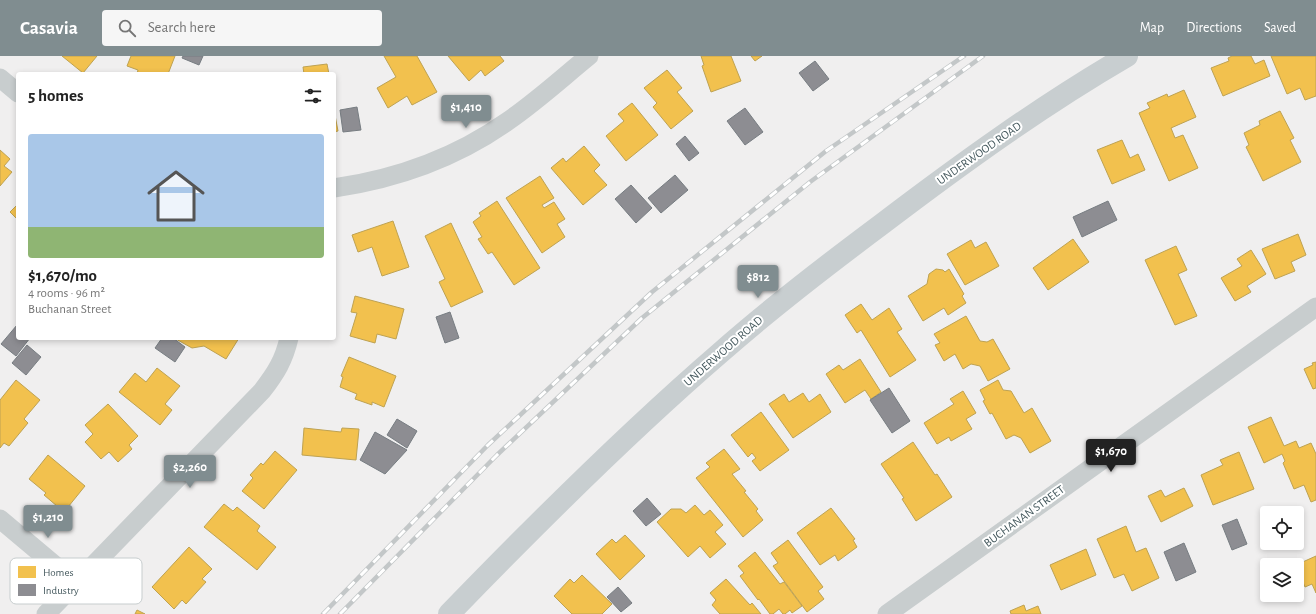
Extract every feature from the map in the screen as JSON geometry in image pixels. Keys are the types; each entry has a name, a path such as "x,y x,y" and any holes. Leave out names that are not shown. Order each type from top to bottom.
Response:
{"main road":[{"name":"UNDERWOOD ROAD","path":"449,614 518,544 675,393 720,352 774,307 954,170 1075,87 1127,56"}],"street":[{"path":"336,188 398,174 426,165 482,138 531,104 589,56"},
{"path":"0,78 16,91"},
{"name":"BUCHANAN STREET","path":"887,614 1316,307"},
{"path":"100,558 262,391 277,372 289,340"},
{"path":"0,519 46,558"},
{"path":"46,614 56,604"}],"building: Homes":[{"path":"62,56 97,56 84,72 82,72"},
{"path":"131,56 175,56 169,72 138,72 138,70 127,66"},
{"path":"384,56 417,56 437,92 412,105 407,96 388,108 377,88 396,77"},
{"path":"448,56 500,56 504,61 485,76 481,70 469,81"},
{"path":"701,56 731,56 741,81 711,92 702,66 704,65"},
{"path":"751,56 762,56 755,61"},
{"path":"1232,56 1251,56 1255,64 1264,60 1270,76 1223,96 1211,68 1229,61 1228,58"},
{"path":"1271,56 1316,56 1316,96 1305,100 1300,88 1287,94"},
{"path":"327,64 329,72 304,72 303,67"},
{"path":"667,70 682,88 677,92 693,111 671,129 653,107 657,103 644,88"},
{"path":"1184,90 1196,117 1171,128 1175,138 1183,135 1198,168 1169,181 1139,113 1150,108 1147,103 1167,94 1168,97"},
{"path":"632,103 658,135 626,161 606,136 624,121 618,114"},
{"path":"1280,111 1294,138 1290,140 1301,162 1263,181 1246,147 1249,145 1244,133 1260,125 1259,121"},
{"path":"336,120 338,131 336,132"},
{"path":"1122,140 1130,158 1138,154 1145,170 1112,184 1097,150"},
{"path":"584,146 600,165 594,171 607,185 583,205 551,168 563,158 566,162"},
{"path":"0,150 10,159 4,166 12,172 0,186"},
{"path":"540,176 554,198 542,205 544,208 554,202 565,219 557,224 565,237 542,253 506,198"},
{"path":"497,201 540,268 514,285 492,252 488,254 478,239 482,237 473,222 481,216 479,213"},
{"path":"16,206 16,218 10,212"},
{"path":"393,221 409,267 382,276 372,247 358,252 352,235"},
{"path":"451,223 483,292 451,307 439,282 445,279 425,236"},
{"path":"1298,234 1306,255 1291,262 1295,271 1275,279 1262,249"},
{"path":"1073,239 1089,262 1048,290 1033,268"},
{"path":"971,240 975,248 986,242 999,266 965,285 947,254"},
{"path":"1176,246 1187,270 1178,274 1197,316 1175,325 1145,260"},
{"path":"1251,250 1266,274 1247,286 1251,292 1235,301 1221,278 1242,266 1237,259"},
{"path":"936,269 943,270 945,272 949,269 964,294 962,296 966,303 948,315 944,308 923,321 908,296 927,284 929,274"},
{"path":"355,296 404,309 396,339 377,334 375,343 350,336 357,313 351,312"},
{"path":"861,304 872,320 889,308 902,329 897,332 916,360 890,377 861,330 857,333 845,315"},
{"path":"966,316 980,341 987,342 993,339 1010,369 988,381 980,366 971,364 963,369 955,354 944,361 935,345 940,343 934,334"},
{"path":"178,340 238,340 226,359 204,346 192,348"},
{"path":"349,357 396,376 384,407 372,402 372,405 355,399 357,394 340,387 343,377 341,376"},
{"path":"860,359 881,392 871,399 865,390 845,403 826,374 839,365 843,370"},
{"path":"1316,362 1316,388 1313,389 1304,369"},
{"path":"157,368 180,386 165,404 172,410 160,425 119,392 135,373 146,382"},
{"path":"16,380 40,400 24,419 28,423 9,446 4,443 0,448 0,400"},
{"path":"998,380 1003,390 1011,391 1024,413 1032,408 1051,441 1030,453 1021,438 1014,435 1006,439 992,413 990,414 983,401 985,400 980,390"},
{"path":"963,391 976,413 966,419 972,429 951,441 949,437 937,444 924,423 954,404 950,399"},
{"path":"803,393 809,402 820,394 831,412 793,438 769,404 784,394 789,402"},
{"path":"108,404 138,436 129,445 132,449 118,462 109,452 101,459 85,442 93,434 85,425"},
{"path":"761,412 789,450 760,471 752,461 756,458 752,453 748,457 731,435"},
{"path":"1271,417 1284,446 1296,441 1299,448 1311,443 1316,454 1316,500 1311,502 1304,485 1294,489 1283,463 1285,461 1282,454 1264,463 1248,427"},
{"path":"304,428 341,432 342,428 359,429 356,460 302,455"},
{"path":"913,442 952,497 916,521 902,499 904,498 881,464"},
{"path":"724,449 740,469 732,474 746,491 744,492 758,509 756,511 763,520 743,537 696,478 710,467 706,463"},
{"path":"275,451 297,470 264,509 242,491 253,478 250,475 261,463 263,465"},
{"path":"1239,452 1254,489 1213,505 1201,475 1223,465 1220,460"},
{"path":"48,455 85,486 64,512 44,495 46,493 29,479"},
{"path":"1184,488 1193,506 1161,522 1148,496 1161,490 1165,497"},
{"path":"224,504 233,511 237,507 260,526 257,531 276,547 257,570 204,527"},
{"path":"695,505 704,515 710,510 723,525 715,532 726,544 710,558 700,546 688,557 657,522 671,509 681,509 686,513"},
{"path":"831,508 855,539 853,540 857,547 838,561 835,555 820,565 797,533"},
{"path":"1126,526 1136,552 1146,548 1159,578 1132,591 1124,574 1114,578 1097,539"},
{"path":"625,535 645,556 620,580 596,554 612,539 616,543"},
{"path":"788,540 823,587 818,591 824,599 807,612 773,566 778,563 771,553"},
{"path":"189,547 212,569 202,579 206,582 186,604 182,600 174,609 152,587"},
{"path":"1086,549 1096,575 1061,590 1050,565"},
{"path":"755,552 780,584 784,582 802,606 792,613 790,610 783,614 779,609 773,614 770,614 740,576 744,573 738,566"},
{"path":"1316,556 1316,593 1312,584 1305,587 1304,585 1304,561"},
{"path":"582,575 612,604 602,614 572,614 554,596 570,579 574,583"},
{"path":"726,579 750,605 752,603 761,614 720,614 712,605 716,600 710,593"},
{"path":"1024,605 1026,611 1038,606 1041,614 1011,614 1010,611"},
{"path":"137,610 145,614 135,614"}],"building: Industry":[{"path":"183,56 203,56 199,65 182,58"},
{"path":"815,61 829,79 813,91 799,73"},
{"path":"357,107 361,130 343,132 340,110"},
{"path":"745,108 763,132 745,145 727,121"},
{"path":"685,136 699,153 689,161 676,144"},
{"path":"675,175 688,190 661,213 648,198"},
{"path":"631,185 652,208 636,223 615,199"},
{"path":"1108,201 1117,220 1082,237 1073,217"},
{"path":"450,312 459,338 445,343 436,317"},
{"path":"16,326 16,340 28,340 16,356 1,344"},
{"path":"161,340 176,340 185,347 175,362 155,348"},
{"path":"27,345 41,357 26,375 12,363"},
{"path":"889,388 910,421 892,433 870,400"},
{"path":"397,419 417,431 407,448 387,435"},
{"path":"375,432 407,450 385,474 360,460"},
{"path":"647,498 661,514 646,526 633,511"},
{"path":"1237,519 1247,544 1232,550 1222,525"},
{"path":"1184,543 1196,572 1176,581 1164,552"},
{"path":"618,587 632,603 621,612 607,597"}],"railway":[{"path":"323,614 488,445 652,292 826,151 964,56"},
{"path":"340,614 497,455 642,318 810,182 983,56"}]}
